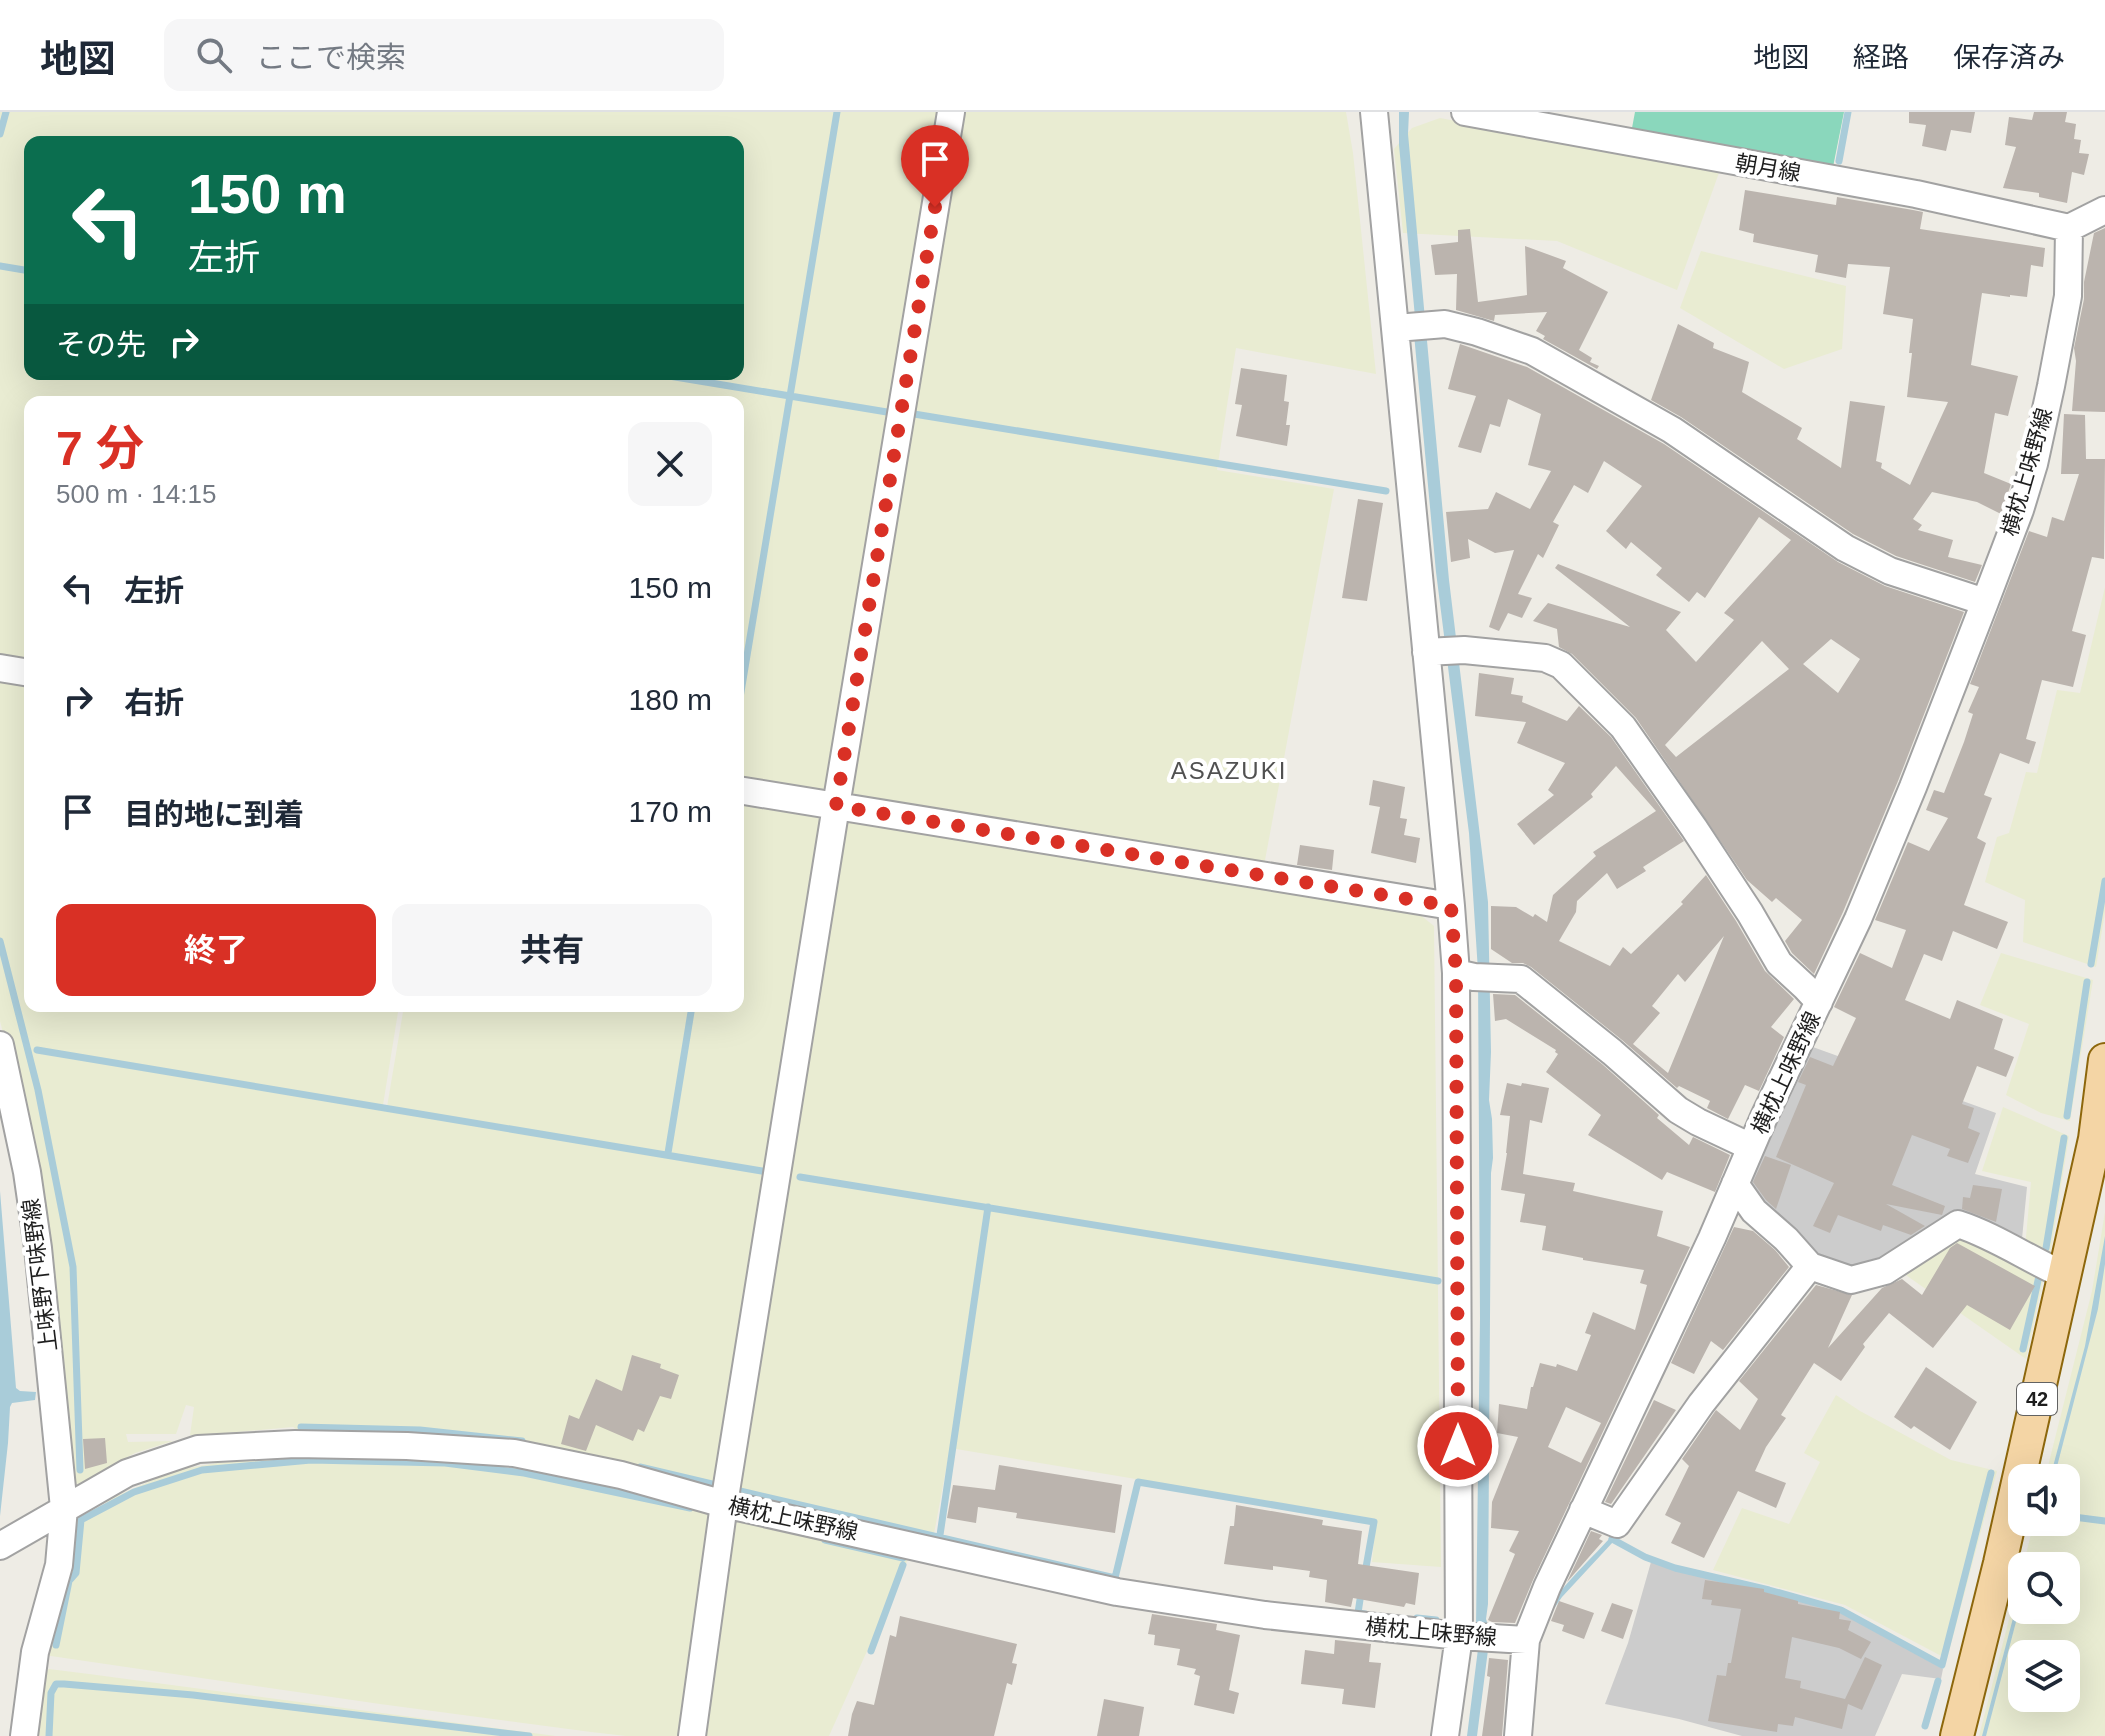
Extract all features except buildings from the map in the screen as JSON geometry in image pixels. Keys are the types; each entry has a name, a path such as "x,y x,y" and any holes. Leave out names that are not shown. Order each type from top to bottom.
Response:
{"main road":[{"name":"42","path":"1957,1736 2000,1563 2064,1275 2100,1140 2105,1060"}],"street":[{"path":"692,1736 724,1504 951,112"},
{"path":"1374,112 1456,973 1459,1636 1445,1736"},
{"name":"朝月線","path":"1465,112 1916,194 2069,228"},
{"path":"2069,228 2105,210"},
{"name":"横枕上味野線","path":"0,1546 127,1473 198,1449 295,1444 407,1446 514,1453 621,1475 724,1504 1117,1592 1190,1605 1459,1636 1526,1640 1547,1587 1858,919 1985,602 2034,464 2068,296 2069,228"},
{"path":"1396,328 1445,324 1532,351 1672,430 1845,548 1890,571 1985,602"},
{"path":"1426,652 1464,650 1545,658 1561,665 1623,727 1710,852 1779,963 1819,1002"},
{"path":"0,668 24,672"},
{"path":"744,791 1451,906"},
{"path":"1456,973 1521,979 1678,1110 1751,1147"},
{"name":"上味野下味野線","path":"0,1045 27,1172 38,1248 64,1508 59,1565 35,1652 24,1736"},
{"path":"1735,1184 1754,1211 1786,1239 1810,1266 1851,1280 1885,1271 1958,1224 1983,1232 2028,1259 2064,1275"},
{"path":"1583,1510 1617,1524 1701,1404 1810,1266"},
{"path":"1518,1736 1526,1640"}],"shaded area":[{"path":"1810,1046 1996,1113 1975,1174 2027,1187 2021,1249 1872,1270 1812,1262 1751,1196 1749,1178"},
{"path":"1651,1562 1842,1612 1943,1669 1941,1679 1902,1674 1875,1736 1742,1736 1605,1704 1628,1643"}],"green space":[{"path":"0,112 946,112 834,793 744,784 744,396 24,396 24,665 0,661"},
{"path":"955,112 1346,112 1376,374 1236,348 1217,470 1334,489 1263,871 851,801 844,791"},
{"path":"1635,112 1844,112 1833,167 1632,128"},
{"path":"1440,118 1720,170 1677,290 1557,241 1403,233 1394,149 1412,128"},
{"path":"1701,251 1846,286 1842,349 1784,369 1680,308"},
{"path":"2105,587 2105,912 2096,967 2023,942 2025,900 1985,882 1997,837 2009,833 2026,772 2037,773 2057,690 2080,693"},
{"path":"0,676 24,679 24,1012 398,1012 383,1105 387,1107 403,1012 744,1012 744,797 827,811 715,1489 303,1434 293,1427 193,1436 190,1435 194,1407 186,1405 176,1434 126,1434 128,1442 173,1441 135,1453 78,1484 74,1483 70,1468 66,1400 60,1392 17,1088 0,1021"},
{"path":"842,817 1409,906 1434,926 1441,1567 1372,1562 1376,1519 950,1448 933,1539 732,1492"},
{"path":"2001,953 2093,980 2070,1121 2041,1113 2006,1095 2029,1024 1980,1005"},
{"path":"2003,1107 2069,1136 2050,1255 2025,1248 2031,1182 1982,1171"},
{"path":"2105,1212 2105,1736 1979,1736 2008,1623 2080,1624 2080,1552 2026,1552 2030,1536 2080,1536 2080,1464 2049,1464 2092,1291"},
{"path":"1959,1233 2044,1276 2026,1359 1900,1271"},
{"path":"1836,1395 1951,1460 1997,1471 1947,1659 1845,1605 1713,1570 1742,1508 1789,1524 1820,1462 1804,1453"},
{"path":"302,1456 400,1457 490,1464 711,1509 687,1736 626,1736 591,1732 44,1655 79,1517 112,1498 182,1469"},
{"path":"738,1516 909,1557 829,1736 698,1736 731,1520"},
{"path":"49,1669 556,1736 32,1736 45,1671"}],"water":[{"path":"1399,112 1409,112 1408,134 1449,580 1488,902 1489,1100 1493,1158 1486,1619 1489,1628 1476,1627 1480,1318 1478,971 1469,833 1436,572 1414,334"},
{"path":"0,1191 16,1388 36,1392 35,1400 12,1403 10,1407 0,1516"},
{"path":"2105,1236 2105,1264 2098,1309 2058,1464 2054,1464 2085,1346"},
{"path":"1609,1539 1613,1542 1562,1597 1544,1623 1538,1645 1540,1624 1546,1612"},
{"path":"2011,1624 2015,1624 2011,1640 2008,1640 2008,1652 1986,1736 1982,1736"},
{"path":"1478,1649 1488,1650 1477,1736 1467,1736"}],"waterway":[{"path":"0,134 6,112"},
{"path":"744,674 837,112"},
{"path":"1839,161 1848,112"},
{"path":"0,266 24,270"},
{"path":"693,380 893,413"},
{"path":"914,414 1386,491"},
{"path":"2091,964 2105,881"},
{"path":"0,941 38,1090 73,1267 80,1470"},
{"path":"2067,1116 2087,982"},
{"path":"668,1153 691,1012"},
{"path":"37,1050 768,1172"},
{"path":"2046,1248 2064,1138"},
{"path":"800,1177 1438,1281"},
{"path":"940,1535 988,1207"},
{"path":"2023,1349 2039,1276"},
{"path":"301,1427 420,1430 522,1441"},
{"path":"56,1645 69,1581 76,1573 81,1520 134,1492 202,1470 311,1460 445,1463 524,1473 690,1508"},
{"path":"640,1467 712,1484"},
{"path":"1612,1539 1645,1557 1675,1568 1841,1610 1942,1665 1991,1473"},
{"path":"740,1491 1115,1578 1138,1482 1374,1522 1365,1573"},
{"path":"2080,1518 2105,1521"},
{"path":"825,1540 903,1558"},
{"path":"871,1651 903,1565"},
{"path":"1361,1593 1358,1613 1365,1614"},
{"path":"1417,1618 1436,1620"},
{"path":"1925,1726 1938,1681"},
{"path":"49,1736 51,1693 56,1684 193,1695 529,1736"}],"district":[{"name":"ASAZUKI","path":"1229,770"}],"route":[{"path":"935,207 836,806 1451,906 1456,973 1458,1446"}]}
